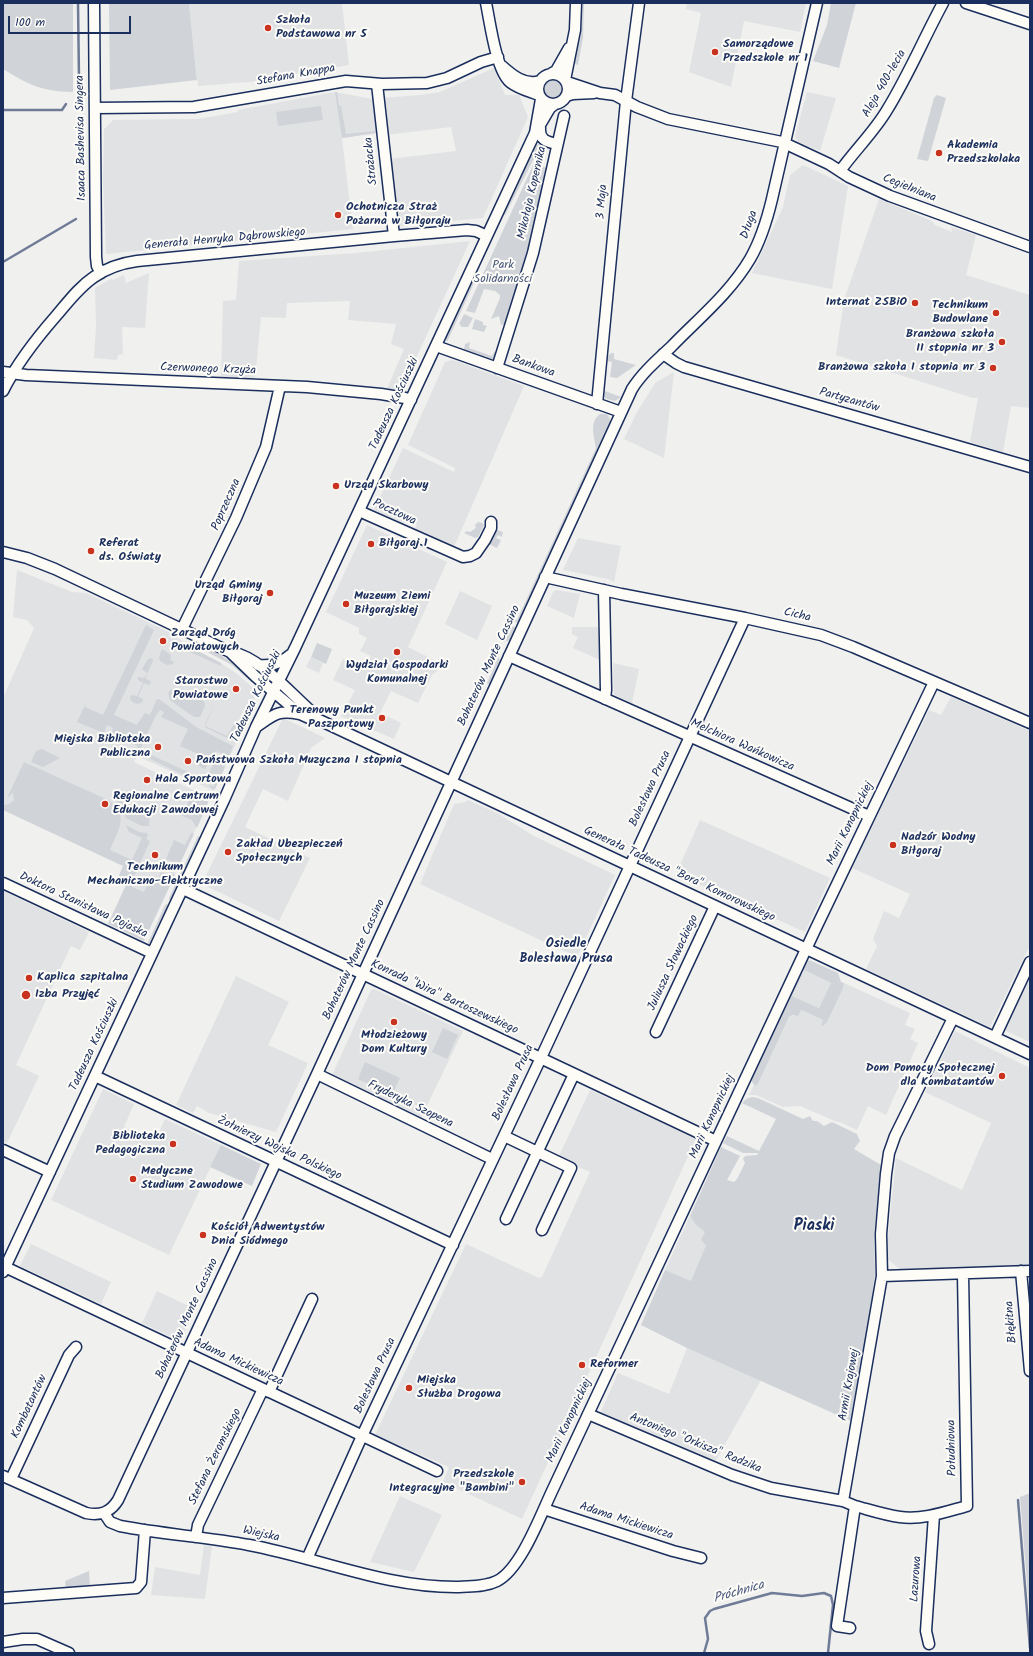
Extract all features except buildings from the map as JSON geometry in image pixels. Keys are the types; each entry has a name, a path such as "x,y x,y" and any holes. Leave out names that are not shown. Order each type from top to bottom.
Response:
{"street":[{"name":"Isaaca Bashevisa Singera","path":"94,3 96,257 97,266 101,273"},
{"path":"486,3 503,74 517,87 540,97 547,103 555,104 563,101 568,89 566,81 575,25 576,3"},
{"name":"3 Maja","path":"597,404 626,101 639,3"},
{"name":"Długa","path":"621,412 636,382 730,286 750,258 765,223 817,3"},
{"name":"Aleja 400-lecia","path":"840,171 870,135 887,110 910,69 943,3"},
{"path":"966,3 1030,24"},
{"path":"552,74 560,64 571,45"},
{"name":"Stefana Knappa","path":"95,108 190,108 338,82 355,81 377,84 434,82 499,60"},
{"path":"499,60 511,74 522,80 534,82 540,81"},
{"path":"540,97 537,90 540,81 544,76 552,74 561,76 566,81 600,93"},
{"name":"Strażacka","path":"377,84 394,236"},
{"path":"566,96 573,94 600,93"},
{"name":"Cegielniana","path":"600,93 615,96 636,107 668,119 770,138 785,143 829,164 853,179 911,205 1030,247"},
{"name":"Tadeusza Kościuszki","path":"537,131 540,97"},
{"name":"Tadeusza Kościuszki","path":"4,1270 183,889 256,727 293,652 487,236 537,131 550,108 555,104"},
{"name":"Mikołaja Kopernika","path":"497,368 533,253 564,116"},
{"path":"537,131 543,140 557,144"},
{"name":"Generała Henryka Dąbrowskiego","path":"3,391 8,373 73,295 101,273 116,266 137,261 467,230 476,231 487,236"},
{"name":"Bankowa","path":"436,346 621,412"},
{"name":"Partyzantów","path":"663,354 684,367 1030,467"},
{"name":"Czerwonego Krzyża","path":"8,373 280,386 382,394 411,400"},
{"name":"Poprzeczna","path":"182,629 236,518 266,447 280,386"},
{"name":"Bohaterów Monte Cassino","path":"104,1513 113,1508 122,1493 317,1074 621,412"},
{"name":"Pocztowa","path":"359,511 458,557 465,558 473,555 480,545"},
{"path":"3,552 35,561 55,569 230,652"},
{"name":"Cicha","path":"545,577 821,635 853,647 1030,723"},
{"path":"604,590 606,634 605,699"},
{"name":"Bolesława Prusa","path":"307,1559 362,1436 541,1058 745,618"},
{"name":"Generała Tadeusza \"Bora\" Komorowskiego","path":"230,652 242,656 258,665 313,713 317,719"},
{"name":"Generała Tadeusza \"Bora\" Komorowskiego","path":"230,652 300,714 309,718 317,719 1030,1054"},
{"path":"258,665 274,665 284,660 293,652"},
{"name":"Melchiora Wańkowicza","path":"509,656 869,816"},
{"name":"Marii Konopnickiej","path":"517,1563 544,1509 806,949 934,682"},
{"path":"256,727 278,713 285,712 300,714"},
{"name":"Doktora Stanisława Pojaska","path":"3,883 152,953"},
{"name":"Konrada \"Wira\" Bartoszewskiego","path":"183,889 716,1141"},
{"name":"Juliusza Słowackiego","path":"656,1032 715,906"},
{"path":"995,1037 1030,962"},
{"name":"Armii Krajowej","path":"843,1501 882,1276 882,1221 889,1153 898,1131 953,1018"},
{"name":"Fryderyka Szopena","path":"317,1074 492,1159"},
{"path":"506,1219 574,1074"},
{"name":"Żołnierzy Wojska Polskiego","path":"95,1076 453,1245"},
{"path":"510,1123 517,1142"},
{"path":"504,1136 571,1168 542,1230"},
{"path":"3,1150 50,1172"},
{"name":"Adama Mickiewicza","path":"4,1270 187,1353 437,1471"},
{"path":"882,1276 1025,1271"},
{"name":"Błękitna","path":"1025,1271 1030,1371"},
{"name":"Południowa","path":"855,1506 902,1517 934,1515 967,1506 963,1274"},
{"name":"Stefana Żeromskiego","path":"196,1536 198,1525 312,1299"},
{"name":"Kombatantów","path":"7,1478 69,1355 76,1347"},
{"name":"Antoniego \"Orkisza\" Radzika","path":"588,1414 732,1476 771,1488 843,1501"},
{"path":"7,1478 86,1513 104,1513"},
{"path":"843,1501 855,1506 837,1626 850,1628"},
{"name":"Adama Mickiewicza","path":"544,1509 673,1551 701,1558"},
{"name":"Wiejska","path":"104,1513 108,1520 114,1524 260,1547 382,1579 428,1586 486,1585 506,1576 517,1563"},
{"name":"Lazurowa","path":"929,1644 926,1631 934,1515"},
{"path":"3,1598 136,1588 141,1582 145,1530"},
{"path":"3,1642 22,1639 37,1640 69,1653"}],"shaded area":[{"name":"Szkoła Podstawowa nr 5","path":"189,3 342,3 349,65 250,82 198,86"},
{"name":"Samorządowe Przedszkole nr 1","path":"687,3 806,3 800,32 744,21 731,87 689,72 701,13 686,9"},
{"path":"494,68 505,95 519,95 528,117 483,218 398,226 389,159 456,151 451,127 386,135 381,98 440,92"},
{"path":"335,92 372,99 377,133 342,138 353,229 106,254 103,181 104,129 113,120 198,119"},
{"path":"807,92 836,98 820,151 798,142 795,136"},
{"path":"803,165 848,186 832,289 752,273 783,207 790,175"},
{"path":"879,199 932,221 935,225 952,232 951,227 976,235 966,275 1030,295 1030,408 1011,406 1003,452 970,442 978,398 973,398 836,355 844,300"},
{"path":"470,241 401,391 387,389 404,349 391,344 396,324 348,320 350,301 287,303 286,318 261,317 255,379 221,378 223,301 236,300 239,261 356,253"},
{"path":"149,273 145,328 122,327 123,354 118,355 117,360 94,358 96,327 95,288 111,279 113,280 124,275 126,283"},
{"path":"453,360 524,386 454,547 415,529 417,525 409,522 403,523 374,510 403,448 454,472 455,468 408,445 445,362"},
{"path":"674,372 664,458 624,439 637,412 656,382"},
{"path":"367,525 447,562 408,647 440,663 437,671 432,675 418,703 391,691 380,713 401,723 394,739 341,716 355,690 333,680 343,659 365,669 371,656 360,651 367,638 359,634 359,628 326,612"},
{"path":"578,538 621,546 614,582 608,579 563,570"},
{"path":"17,570 72,592 86,593 173,634 190,647 221,663 236,673 252,687 255,702 214,791 137,756 134,762 210,798 156,915 120,898 126,885 117,880 123,866 3,810 3,698 34,628 27,620 13,617"},
{"path":"556,590 580,594 574,618 547,606 553,592"},
{"path":"460,591 492,606 477,640 445,624"},
{"path":"572,627 600,627 600,660 573,648 578,637 572,634"},
{"path":"311,657 323,663 319,673 306,667"},
{"path":"613,663 639,669 632,703 614,695"},
{"path":"951,697 1030,731 1030,945 990,1027 866,969 877,946 873,939 884,911 899,918 910,894 852,868 929,710 941,715"},
{"path":"283,718 325,738 311,748 288,801 263,789 245,827 310,858 279,921 202,884"},
{"path":"468,800 497,813 534,836 615,875 577,957 420,884 454,804 466,802"},
{"path":"700,820 830,878 805,932 676,874"},
{"path":"3,891 89,932 80,950 71,946 16,1065 39,1076 7,1143 3,1141"},
{"path":"804,970 831,983 819,1008 792,996"},
{"path":"236,976 289,1002 268,1045 308,1063 276,1132 209,1113 197,1106 193,1113 176,1105"},
{"path":"1030,977 1030,1042 1004,1030"},
{"path":"844,983 910,1013 905,1025 915,1029 910,1039 918,1043 886,1115 868,1106 857,1130 800,1106 783,1107 756,1095 749,1095 754,1085 758,1084 789,1017 796,1015 800,1010 823,1020 821,1026 825,1025"},
{"path":"374,989 463,1031 420,1120 333,1077 332,1075 371,990"},
{"path":"955,1031 1030,1068 1030,1266 900,1269 886,1258 896,1158 962,1190 991,1123 925,1092"},
{"name":"Medyczne Studium Zawodowe","path":"103,1089 134,1104 124,1127 155,1141 165,1119 221,1145 169,1255 51,1200"},
{"path":"590,1090 696,1139 522,1519 443,1482 449,1467 375,1435 466,1244 539,1278 542,1277 590,1172 558,1158"},
{"path":"690,1216 696,1225 705,1232 706,1245 691,1282 665,1270"},
{"path":"31,1244 111,1282 101,1304 20,1266"},
{"path":"157,1291 195,1309 180,1341 142,1323"},
{"path":"687,1348 761,1380 714,1464 599,1416 618,1373 669,1394"},
{"path":"400,1496 442,1515 414,1572 370,1562"},
{"path":"204,1545 212,1546 205,1599 151,1595 155,1567 200,1575"}],"green space":[{"path":"3,3 73,3 73,92 44,89 28,83 3,69"},
{"path":"109,3 189,3 197,80 110,90"},
{"path":"582,3 584,3 583,38 578,65 573,63 581,36"},
{"path":"831,3 856,3 839,68 813,61 827,25"},
{"path":"553,80 559,83 562,89 559,95 553,98 547,95 544,89 547,83"},
{"path":"335,92 337,92 339,106 341,106 346,134 374,131 377,133 342,138"},
{"path":"937,95 946,98 928,161 917,159 934,98"},
{"path":"321,106 323,120 278,126 276,112"},
{"path":"542,143 505,215 504,215 536,145"},
{"name":"Park Solidarności","path":"534,163 549,169 549,171 546,173 537,210 540,214 538,221 534,224 529,246 531,249 530,256 526,257 506,322 508,324 501,325 499,316 491,319 500,298 500,295 495,291 484,289 475,313 466,311"},
{"path":"475,281 447,342 446,339 472,282"},
{"path":"464,314 473,318 468,327 462,327 459,324"},
{"path":"475,319 483,322 483,325 487,326 484,332 472,329"},
{"path":"470,342 469,348 492,356 494,352 496,352 497,359 488,359 464,350 465,344"},
{"path":"611,353 614,353 614,359 636,365 617,378 610,377 612,362 607,361 606,358"},
{"path":"603,390 621,397 615,401 607,399 604,397"},
{"path":"600,414 607,414 610,419 610,423 518,623 509,619 511,618 517,620 596,448 593,425 594,421"},
{"path":"478,522 484,525 478,537 475,538 464,533 467,531 470,532 476,528 475,525"},
{"path":"494,529 503,532 502,537 498,535 496,538 501,540 497,548 488,542"},
{"path":"507,624 516,628 510,640 504,642 502,641 501,637"},
{"path":"146,625 154,630 114,715 137,725 145,713 150,715 157,699 159,699 196,727 233,746 229,757 216,751 213,759 210,758 205,769 198,766 203,756 180,746 188,729 161,717 164,712 160,710 156,715 137,756 134,755 138,746 110,734 113,728 107,725 104,733 77,722 86,703 85,707 103,715"},
{"path":"196,643 226,658 251,679 249,680 232,665 192,644"},
{"path":"317,643 332,649 326,664 311,657"},
{"path":"190,647 221,663 221,666 190,652"},
{"path":"162,649 171,655 170,660 174,662 173,664 167,665 160,661 159,657"},
{"path":"494,655 499,657 500,661 489,685 487,683 496,663 491,660"},
{"path":"152,658 153,661 145,678 151,682 149,685 144,683 138,697 143,699 143,701 138,704 134,703 131,701 130,696 137,696 143,683 138,680 138,677 144,678 147,673 142,669 148,659"},
{"path":"171,689 204,701 205,706 200,717 194,717 170,700 168,693"},
{"path":"255,702 243,729 244,714"},
{"path":"234,724 236,725 240,735 238,741 233,741 205,726 227,736"},
{"path":"42,749 60,758 43,767 31,762 36,751"},
{"path":"149,754 203,779 201,782 198,782 146,757 146,755"},
{"path":"217,756 224,759 222,766 225,767 215,789 213,789 208,785 214,787 217,779 209,773"},
{"path":"24,762 108,800 115,806 121,818 119,830 110,850 132,860 142,838 129,832 126,825 139,832 147,833 148,835 146,839 150,841 133,879 135,880 132,887 144,892 147,885 150,886 154,877 158,879 161,872 172,877 173,874 175,875 144,941 108,924 126,885 117,880 123,866 3,810 3,806 14,800 13,793 7,798"},
{"path":"114,791 117,793 115,798 150,815 149,826 142,826 126,818 121,806 112,797"},
{"path":"193,791 210,798 197,828 192,820 182,816"},
{"path":"191,833 194,834 177,870 172,867 174,863 166,859 174,840 185,845"},
{"path":"198,836 200,837 169,900 169,898"},
{"path":"165,905 168,905 150,942 147,945"},
{"path":"809,960 838,973 841,982 844,983 843,988 827,1022 823,1026 821,1026 823,1020 801,1010 798,1016 793,1015 789,1017 758,1084 755,1086 752,1082 752,1078 801,974 802,975 792,996 819,1008 831,983 804,970 801,973 805,964"},
{"path":"443,1028 458,1035 447,1059 432,1052"},
{"path":"365,1062 400,1078 392,1095 358,1079"},
{"path":"752,1097 758,1098 803,1119 810,1116 813,1121 817,1121 824,1126 832,1122 857,1134 860,1141 854,1149 881,1165 874,1235 875,1275 873,1289 876,1289 853,1422 687,1348 641,1325 665,1270 691,1281 706,1245 701,1240 705,1232 696,1225 690,1216 721,1147 740,1156 727,1180 734,1182 745,1163 743,1159 745,1156 757,1155 758,1153 743,1153 723,1143 727,1136 759,1151 776,1119 742,1103 746,1099"},
{"path":"221,1145 261,1164 252,1186 210,1167"},
{"path":"1030,1493 1030,1620 1020,1497"},
{"path":"89,1571 90,1587 66,1589 65,1581"}],"waterway":[{"path":"78,3 79,79"},
{"path":"3,110 62,110 66,104"},
{"path":"3,262 76,219"},
{"path":"1018,1500 1030,1648"},
{"name":"Próchnica","path":"704,1653 708,1639 705,1618 710,1611 772,1593 802,1596 824,1593 831,1596 833,1605 828,1653"}],"place":[{"name":"Szkoła Podstawowa nr 5","path":"268,28"},
{"name":"Samorządowe Przedszkole nr 1","path":"715,52"},
{"name":"Akademia Przedszkolaka","path":"939,153"},
{"name":"Ochotnicza Straż Pożarna w Biłgoraju","path":"338,215"},
{"name":"Internat ZSBiO","path":"915,303"},
{"name":"Technikum Budowlane","path":"996,313"},
{"name":"Branżowa szkoła II stopnia nr 3","path":"1002,342"},
{"name":"Branżowa szkoła I stopnia nr 3","path":"993,368"},
{"name":"Urząd Skarbowy","path":"336,486"},
{"name":"Biłgoraj 1","path":"371,544"},
{"name":"Referat ds. Oświaty","path":"91,551"},
{"name":"Urząd Gminy Biłgoraj","path":"270,593"},
{"name":"Muzeum Ziemi Biłgorajskiej","path":"346,604"},
{"name":"Zarząd Dróg Powiatowych","path":"163,641"},
{"name":"Wydział Gospodarki Komunalnej","path":"397,652"},
{"name":"Starostwo Powiatowe","path":"236,689"},
{"name":"Terenowy Punkt Paszportowy","path":"382,718"},
{"name":"Miejska Biblioteka Publiczna","path":"158,747"},
{"name":"Państwowa Szkoła Muzyczna I stopnia","path":"188,761"},
{"name":"Hala Sportowa","path":"147,780"},
{"name":"Regionalne Centrum Edukacji Zawodowej","path":"105,804"},
{"name":"Nadzór Wodny Biłgoraj","path":"893,845"},
{"name":"Zakład Ubezpieczeń Społecznych","path":"228,852"},
{"name":"Technikum Mechaniczno-Elektryczne","path":"155,855"},
{"name":"Kaplica szpitalna","path":"29,978"},
{"name":"Izba Przyjęć","path":"26,995"},
{"name":"Młodzieżowy Dom Kultury","path":"394,1022"},
{"name":"Dom Pomocy Społecznej dla Kombatantów","path":"1002,1076"},
{"name":"Biblioteka Pedagogiczna","path":"173,1144"},
{"name":"Medyczne Studium Zawodowe","path":"133,1179"},
{"name":"Kościół Adwentystów Dnia Siódmego","path":"203,1235"},
{"name":"Reformer","path":"582,1365"},
{"name":"Miejska Służba Drogowa","path":"409,1388"},
{"name":"Przedszkole Integracyjne \"Bambini\"","path":"522,1482"}],"district":[{"name":"Osiedle Bolesława Prusa","path":"566,952"},
{"name":"Piaski","path":"814,1227"}]}
